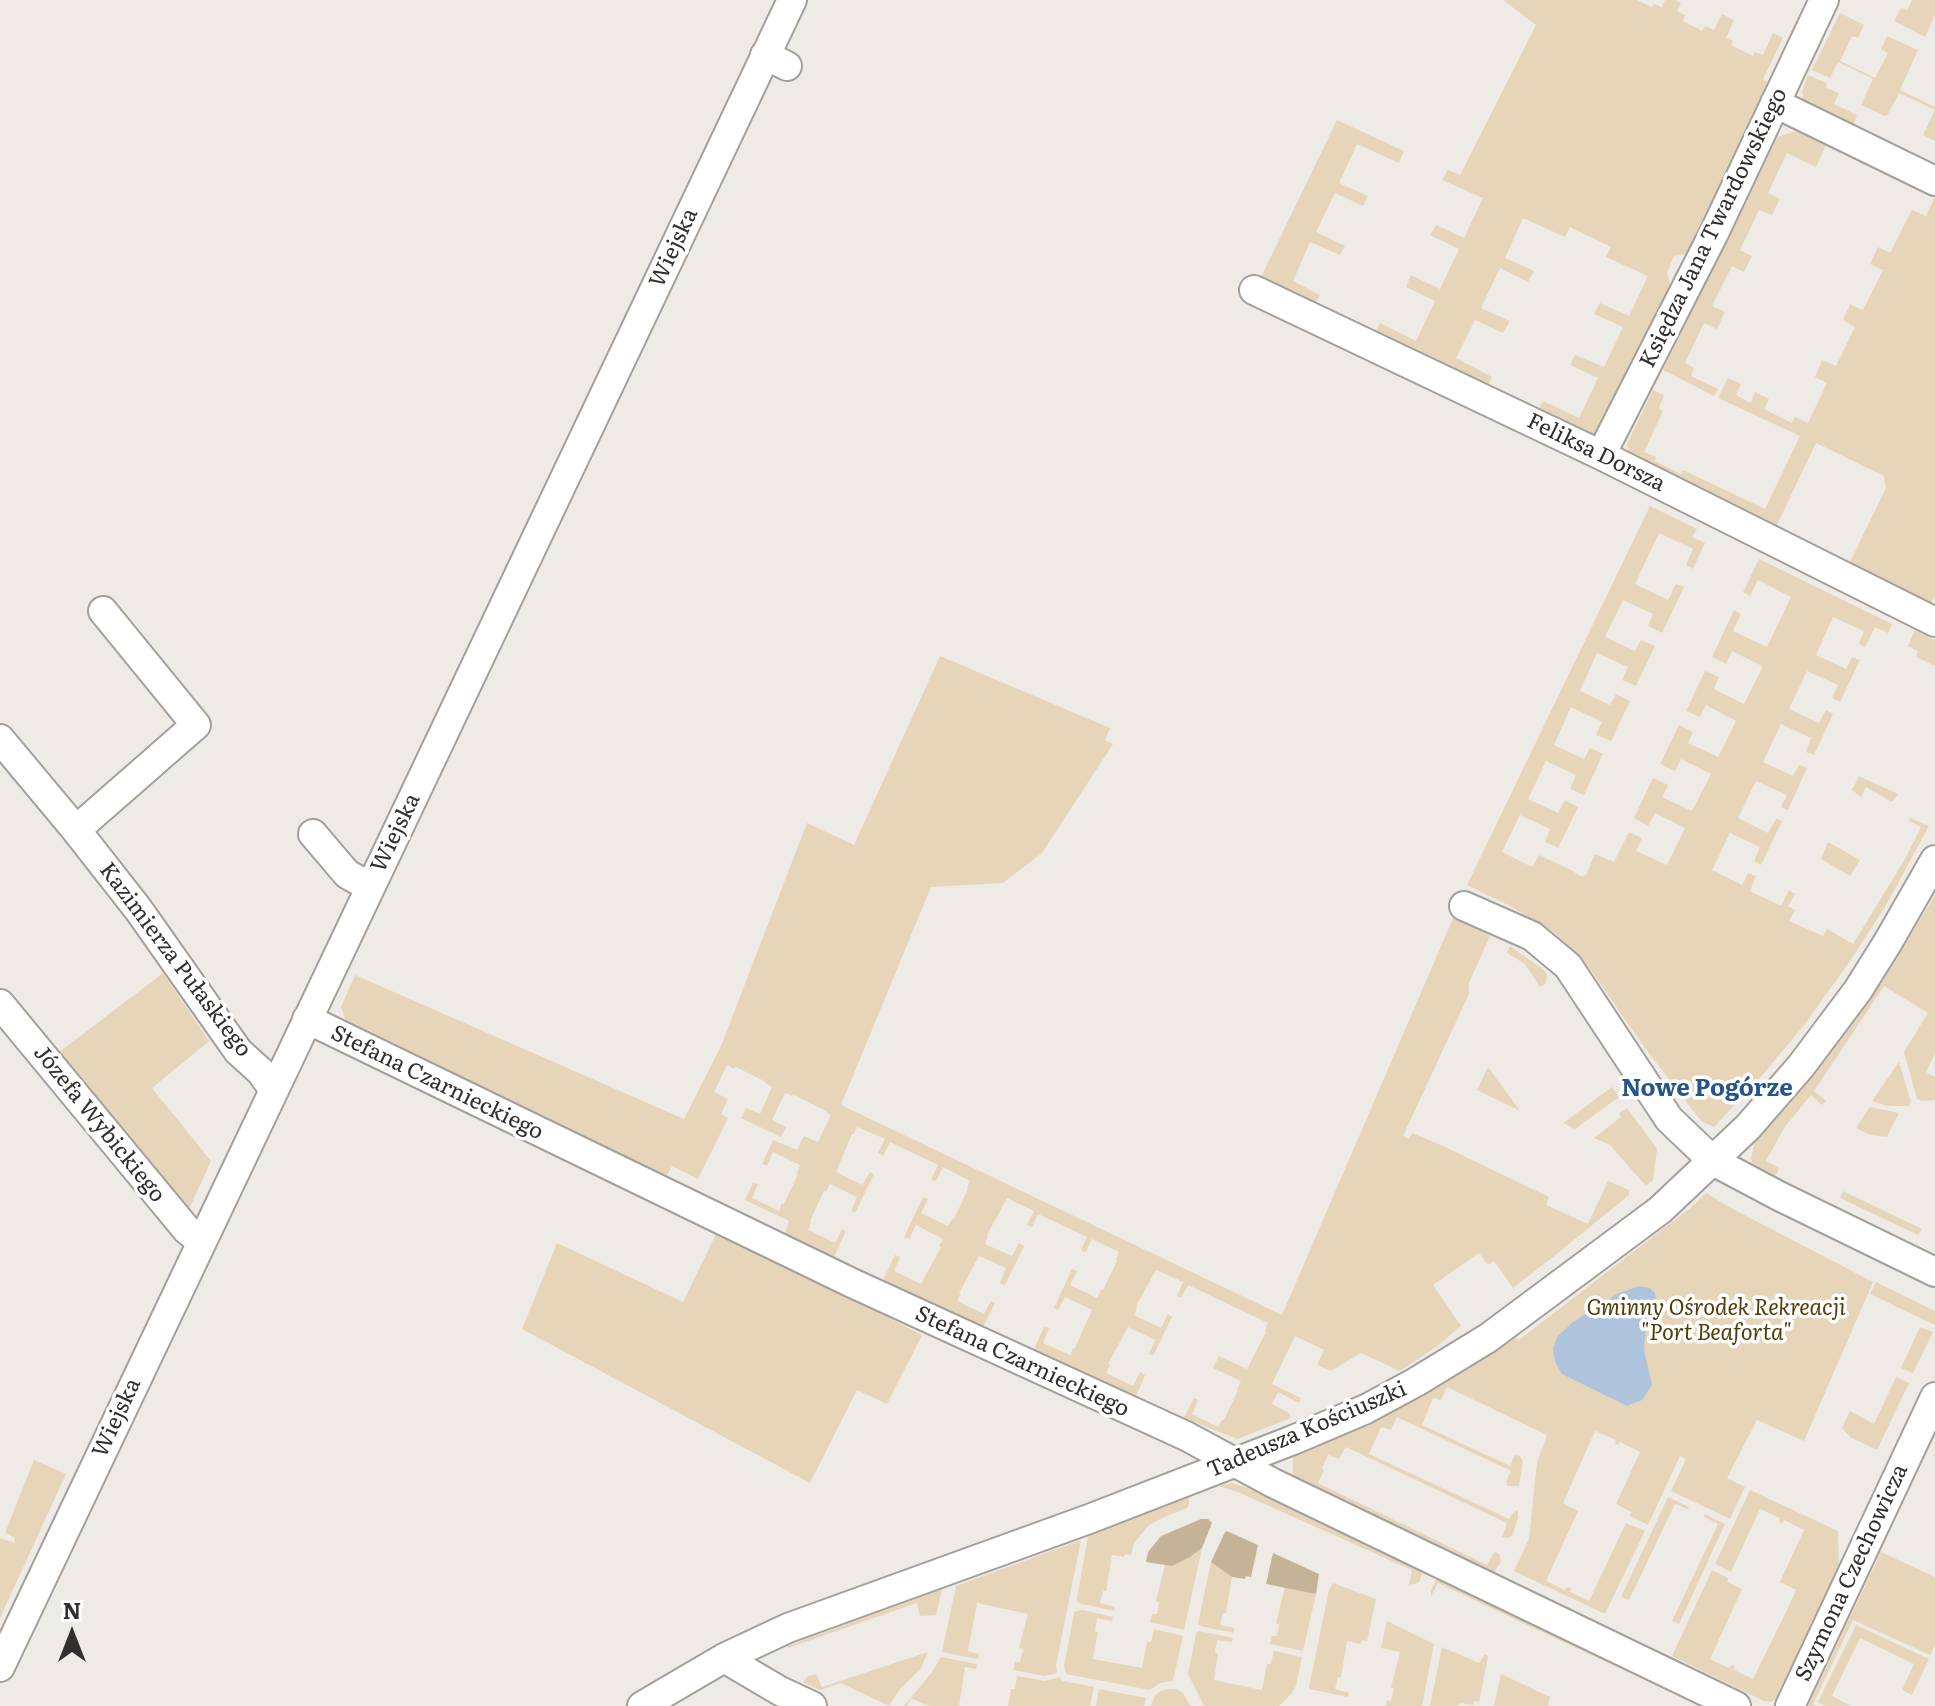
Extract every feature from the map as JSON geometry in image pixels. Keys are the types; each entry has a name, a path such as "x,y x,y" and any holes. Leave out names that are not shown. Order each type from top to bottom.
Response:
{"street":[{"name":"Wiejska","path":"0,1667 370,887 776,61 792,0"},
{"name":"Księdza Jana Twardowskiego","path":"1601,455 1714,233 1824,0"},
{"path":"1775,103 1935,181"},
{"name":"Feliksa Dorsza","path":"1254,290 1601,455 1935,622"},
{"path":"76,830 196,725 103,611"},
{"name":"Kazimierza Pułaskiego","path":"0,739 138,909 238,1051 261,1072 274,1090"},
{"path":"313,834 347,874 370,887"},
{"name":"Tadeusza Kościuszki","path":"642,1706 724,1658 788,1628 1089,1519 1366,1409 1483,1341 1660,1210 1748,1127 1858,990 1935,860"},
{"path":"1464,906 1532,936 1568,966 1669,1119 1713,1161 1935,1272"},
{"name":"Józefa Wybickiego","path":"0,1004 187,1230 201,1241"},
{"name":"Stefana Czarnieckiego","path":"307,1019 673,1198 960,1334 1186,1436 1340,1516 1736,1706"},
{"name":"Szymona Czechowicza","path":"1790,1706 1935,1397"},
{"path":"724,1658 812,1706"}],"green space":[{"path":"1503,0 1637,0 1652,7 1654,4 1662,7 1665,0 1675,0 1681,3 1677,11 1685,15 1683,21 1702,31 1705,26 1714,30 1722,14 1734,20 1726,38 1733,41 1731,45 1753,56 1755,52 1763,55 1773,33 1783,38 1763,79 1772,86 1692,253 1674,256 1667,273 1671,286 1602,431 1586,437 1537,413 1543,401 1579,418 1598,378 1570,365 1575,355 1604,367 1623,327 1594,314 1600,303 1629,316 1648,276 1606,257 1611,247 1570,227 1565,237 1523,218 1505,258 1534,271 1528,282 1500,268 1481,308 1510,321 1503,333 1475,320 1456,358 1492,377 1487,388 1375,333 1380,323 1416,341 1435,301 1406,287 1411,275 1440,289 1459,249 1430,235 1436,225 1464,238 1483,198 1442,180 1448,170 1460,175 1536,25"},
{"path":"1912,0 1935,0 1935,15 1925,37 1894,21 1901,8 1907,10"},
{"path":"1840,13 1864,25 1858,38 1852,36 1840,61 1875,78 1888,53 1881,49 1887,36 1918,50 1900,90 1935,107 1935,110 1899,93 1885,116 1861,105 1873,79 1838,62 1830,78 1812,70"},
{"path":"1808,75 1827,83 1826,88 1839,93 1834,104 1857,115 1853,125 1804,102 1802,92"},
{"path":"1935,110 1935,141 1923,135"},
{"path":"1337,120 1404,151 1399,163 1357,144 1339,183 1368,196 1363,206 1335,193 1316,232 1345,246 1340,255 1310,242 1293,281 1320,295 1315,304 1261,277"},
{"path":"1796,131 1826,145 1816,167 1787,153 1768,193 1780,199 1772,215 1759,210 1740,250 1752,256 1744,272 1732,266 1712,306 1725,312 1717,329 1704,323 1685,363 1694,368 1691,376 1718,389 1714,396 1663,370 1777,137"},
{"path":"1935,197 1935,595 1931,604 1849,564 1886,488 1884,476 1816,443 1775,529 1632,460 1627,444 1653,390 1664,395 1659,408 1663,411 1644,452 1681,474 1683,470 1765,509 1800,436 1718,398 1728,378 1741,384 1736,395 1751,403 1755,392 1769,399 1764,409 1792,423 1795,417 1808,423 1827,383 1815,377 1822,360 1836,366 1855,327 1843,320 1850,304 1863,310 1883,270 1870,264 1878,247 1890,253 1912,210 1926,216"},
{"path":"1650,506 1697,529 1692,537 1705,543 1693,569 1686,565 1693,549 1659,533 1635,584 1668,600 1676,584 1684,587 1662,633 1648,626 1653,614 1623,600 1605,637 1635,651 1641,640 1655,646 1636,686 1622,680 1628,667 1597,653 1580,691 1610,705 1616,694 1630,701 1611,741 1596,735 1602,722 1571,707 1554,745 1584,759 1590,748 1603,754 1584,795 1570,789 1576,775 1546,761 1528,799 1558,813 1565,800 1578,807 1558,848 1545,842 1550,829 1520,815 1502,852 1532,867 1539,855 1582,877 1586,875 1595,854 1614,862 1629,832 1642,838 1636,851 1667,865 1685,828 1655,813 1648,826 1634,818 1653,778 1668,785 1662,797 1692,811 1711,774 1681,759 1675,771 1660,764 1679,725 1693,732 1688,743 1718,757 1736,721 1706,705 1700,717 1686,711 1705,671 1719,677 1714,689 1744,704 1762,668 1732,651 1726,664 1712,657 1734,610 1741,614 1733,631 1767,647 1791,597 1758,580 1750,596 1743,592 1759,559 1892,624 1888,633 1875,627 1865,647 1859,644 1864,631 1833,617 1816,655 1846,669 1852,657 1860,660 1840,702 1832,698 1838,685 1807,671 1789,709 1819,723 1826,710 1833,714 1814,755 1806,752 1811,738 1781,724 1763,762 1793,776 1799,765 1807,768 1788,810 1781,807 1787,795 1756,781 1738,818 1768,833 1776,819 1782,821 1761,865 1754,861 1760,847 1730,833 1712,870 1742,885 1748,873 1756,876 1750,891 1781,906 1789,890 1795,894 1788,906 1795,910 1789,921 1823,936 1827,929 1853,944 1921,827 1909,821 1910,818 1929,826 1885,907 1805,1024 1714,1127 1701,1121 1590,969 1555,933 1467,885"},
{"path":"1915,630 1935,640 1935,666 1916,657 1918,651 1908,646"},
{"path":"940,656 1110,728 1105,740 1113,744 1042,853 1003,883 931,887 841,1105 1282,1315 1454,916 1490,936 1469,983 1469,994 1403,1136 1409,1139 1412,1133 1443,1146 1549,1197 1546,1205 1588,1224 1608,1181 1629,1190 1629,1195 1513,1288 1494,1261 1488,1265 1479,1253 1433,1285 1461,1326 1400,1371 1361,1353 1331,1371 1317,1365 1324,1350 1295,1336 1272,1384 1301,1398 1299,1403 1278,1392 1272,1404 1289,1413 1291,1418 1237,1439 1184,1418 1194,1398 1198,1400 1192,1414 1218,1427 1241,1381 1213,1368 1219,1356 1247,1369 1268,1323 1188,1285 1181,1298 1177,1296 1183,1282 1156,1270 1134,1315 1161,1328 1168,1314 1172,1317 1153,1356 1149,1354 1155,1340 1128,1327 1106,1373 1133,1386 1140,1372 1145,1375 1135,1399 1033,1351 1044,1327 1049,1328 1043,1343 1070,1355 1092,1310 1065,1297 1058,1310 1054,1308 1072,1269 1077,1271 1070,1285 1097,1298 1119,1252 1092,1239 1085,1253 1081,1250 1087,1237 1038,1214 1032,1227 1027,1225 1034,1211 1007,1198 985,1244 1012,1256 1019,1243 1024,1246 1005,1285 1000,1283 1006,1268 979,1256 957,1301 984,1314 991,1301 995,1303 983,1327 883,1280 895,1255 900,1257 894,1271 921,1284 943,1239 916,1225 909,1239 904,1237 923,1197 928,1199 921,1213 948,1226 970,1181 943,1167 936,1181 931,1179 938,1165 890,1142 883,1156 878,1153 885,1139 857,1127 836,1172 862,1185 870,1172 874,1174 855,1213 851,1211 857,1197 830,1184 808,1230 835,1243 842,1229 846,1231 834,1257 785,1233 789,1221 745,1200 753,1183 758,1184 752,1198 779,1211 800,1165 773,1152 767,1166 762,1164 773,1140 797,1150 804,1136 818,1142 831,1115 785,1093 772,1120 786,1127 781,1137 741,1118 746,1108 760,1114 772,1087 736,1067 727,1065 714,1092 728,1099 721,1114 728,1118 698,1179 672,1166 666,1177 345,1019 341,1007 355,975 684,1119 721,1046 807,823 854,845"},
{"path":"1859,776 1898,794 1892,802 1866,787 1861,797 1852,790"},
{"path":"1828,842 1860,860 1850,876 1821,859"},
{"path":"1935,895 1935,1053 1926,1072 1935,1077 1935,1100 1917,1099 1904,1052 1928,1013 1884,986 1814,1091 1826,1101 1822,1105 1811,1095 1784,1128 1766,1161 1779,1168 1778,1172 1774,1176 1753,1164 1751,1158 1756,1137 1844,1033 1889,971"},
{"path":"1510,946 1543,969 1547,974 1546,983 1540,987 1525,964 1507,953"},
{"path":"163,973 209,1041 152,1088 211,1161 186,1216 58,1053"},
{"path":"1899,1062 1911,1102 1908,1106 1887,1106 1872,1101"},
{"path":"1488,1067 1520,1111 1477,1090"},
{"path":"1612,1087 1619,1097 1575,1129 1563,1123"},
{"path":"1870,1107 1899,1113 1887,1137 1857,1129"},
{"path":"1627,1108 1657,1149 1653,1180 1646,1186 1610,1145 1594,1138 1621,1117 1619,1113"},
{"path":"1843,1191 1922,1229 1918,1235 1840,1198"},
{"name":"Gminny Ośrodek Rekreacji \"Port Beaforta\"","path":"1706,1193 1873,1282 1804,1441 1757,1420 1727,1478 1745,1487 1730,1519 1671,1491 1686,1459 1680,1456 1648,1525 1630,1516 1631,1512 1616,1504 1640,1452 1620,1442 1615,1444 1616,1440 1595,1431 1563,1503 1578,1511 1546,1581 1565,1590 1571,1588 1570,1592 1589,1601 1626,1523 1645,1531 1605,1614 1514,1571 1529,1539 1537,1462 1547,1435 1447,1387 1441,1400 1433,1398 1422,1425 1510,1466 1516,1455 1520,1456 1523,1461 1519,1486 1508,1486 1506,1482 1511,1471 1397,1417 1391,1430 1381,1427 1369,1454 1509,1519 1518,1511 1512,1536 1502,1537 1507,1523 1346,1447 1339,1459 1328,1455 1318,1483 1487,1565 1493,1554 1498,1553 1501,1562 1494,1572 1293,1475 1293,1457 1362,1427 1448,1381 1514,1337 1519,1340"},
{"path":"718,1230 922,1335 887,1404 857,1390 810,1483 522,1329 557,1243 683,1302"},
{"path":"1876,1282 1935,1311 1935,1325 1870,1294"},
{"path":"1920,1327 1933,1332 1913,1373 1901,1368"},
{"path":"1896,1377 1909,1383 1877,1450 1850,1437 1842,1428 1850,1411 1874,1424"},
{"path":"34,1460 66,1474 0,1618 0,1538 14,1543 15,1538 5,1533"},
{"path":"1232,1483 1263,1493 1421,1566 1420,1580 1409,1585 1412,1570 1219,1486"},
{"path":"1750,1490 1838,1531 1839,1568 1776,1699 1771,1702 1672,1656 1712,1570 1742,1589 1710,1659 1729,1668 1732,1665 1734,1670 1753,1679 1788,1608 1796,1590 1780,1582 1804,1530 1784,1520 1782,1524 1780,1518 1760,1509 1731,1572 1715,1564"},
{"path":"1189,1497 1187,1508 1149,1525 1134,1543 1131,1555 1112,1555 1106,1591 1103,1591 1100,1603 1115,1607 1114,1611 1078,1603 1088,1536"},
{"path":"1668,1497 1689,1507 1675,1504 1629,1600 1625,1599 1621,1597"},
{"path":"1705,1514 1725,1524 1679,1624 1672,1621 1718,1524 1704,1517"},
{"path":"1081,1540 1056,1665 1057,1673 1044,1676 1013,1670 1015,1662 1020,1662 1023,1649 1019,1648 1028,1614 977,1603 968,1651 979,1654 978,1659 942,1652 956,1586"},
{"path":"1202,1548 1184,1630 1150,1622 1152,1614 1157,1614 1159,1602 1156,1601 1165,1565 1172,1566"},
{"path":"1881,1552 1935,1577 1935,1645 1930,1655 1853,1620 1813,1704 1816,1706 1808,1706"},
{"path":"1211,1562 1232,1577 1226,1613 1223,1613 1220,1625 1234,1628 1234,1633 1198,1624"},
{"path":"1437,1577 1716,1706 1700,1706 1438,1583 1431,1596"},
{"path":"1333,1583 1376,1599 1367,1641 1362,1640 1361,1644 1347,1641 1341,1677 1338,1677 1335,1689 1349,1693 1348,1697 1309,1689"},
{"path":"1285,1587 1316,1594 1303,1651 1270,1644 1272,1636 1277,1636 1279,1624 1276,1623"},
{"path":"942,1589 936,1615 920,1616 917,1603 787,1646"},
{"path":"1083,1610 1113,1617 1112,1621 1097,1618 1093,1659 1142,1668 1147,1642 1151,1642 1154,1629 1183,1636 1173,1681 1160,1683 1150,1690 1066,1674 1064,1666 1074,1613"},
{"path":"1387,1621 1434,1644 1422,1706 1386,1706 1387,1700 1391,1701 1394,1689 1391,1687 1400,1652 1381,1648"},
{"path":"1856,1625 1929,1659 1912,1695 1902,1690 1914,1664 1860,1638 1832,1696 1851,1706 1825,1706 1818,1702"},
{"path":"1196,1633 1233,1638 1232,1642 1217,1640 1214,1680 1262,1690 1267,1664 1271,1664 1274,1651 1302,1657 1296,1686 1279,1706 1204,1706 1188,1674"},
{"path":"1442,1647 1479,1663 1485,1654 1488,1656 1479,1702 1474,1701 1473,1705 1430,1706"},
{"path":"928,1652 921,1668 900,1689 889,1706 841,1683 820,1690 803,1682 808,1676 816,1674 822,1687"},
{"path":"941,1657 977,1664 976,1669 965,1667 959,1706 929,1706 911,1698 904,1706 932,1672"},
{"path":"1501,1674 1550,1697 1548,1706 1494,1706"},
{"path":"1017,1676 1045,1681 1059,1677 1063,1681 1094,1687 1090,1706 1008,1706"},
{"path":"1099,1689 1146,1698 1144,1706 1096,1706"},
{"path":"1169,1689 1183,1693 1190,1706 1151,1706 1155,1695"}],"shaded area":[{"path":"1201,1519 1212,1523 1202,1548 1172,1566 1146,1562 1148,1552 1161,1536"},
{"path":"1227,1531 1258,1545 1251,1577 1232,1577 1211,1562"},
{"path":"1273,1553 1319,1574 1316,1594 1266,1584"}],"water":[{"path":"1639,1286 1650,1288 1655,1293 1656,1304 1646,1328 1644,1350 1652,1385 1642,1400 1627,1406 1562,1374 1555,1362 1553,1349 1557,1337 1573,1322 1617,1294"}],"district":[{"name":"Nowe Pogórze","path":"1707,1089"}]}
